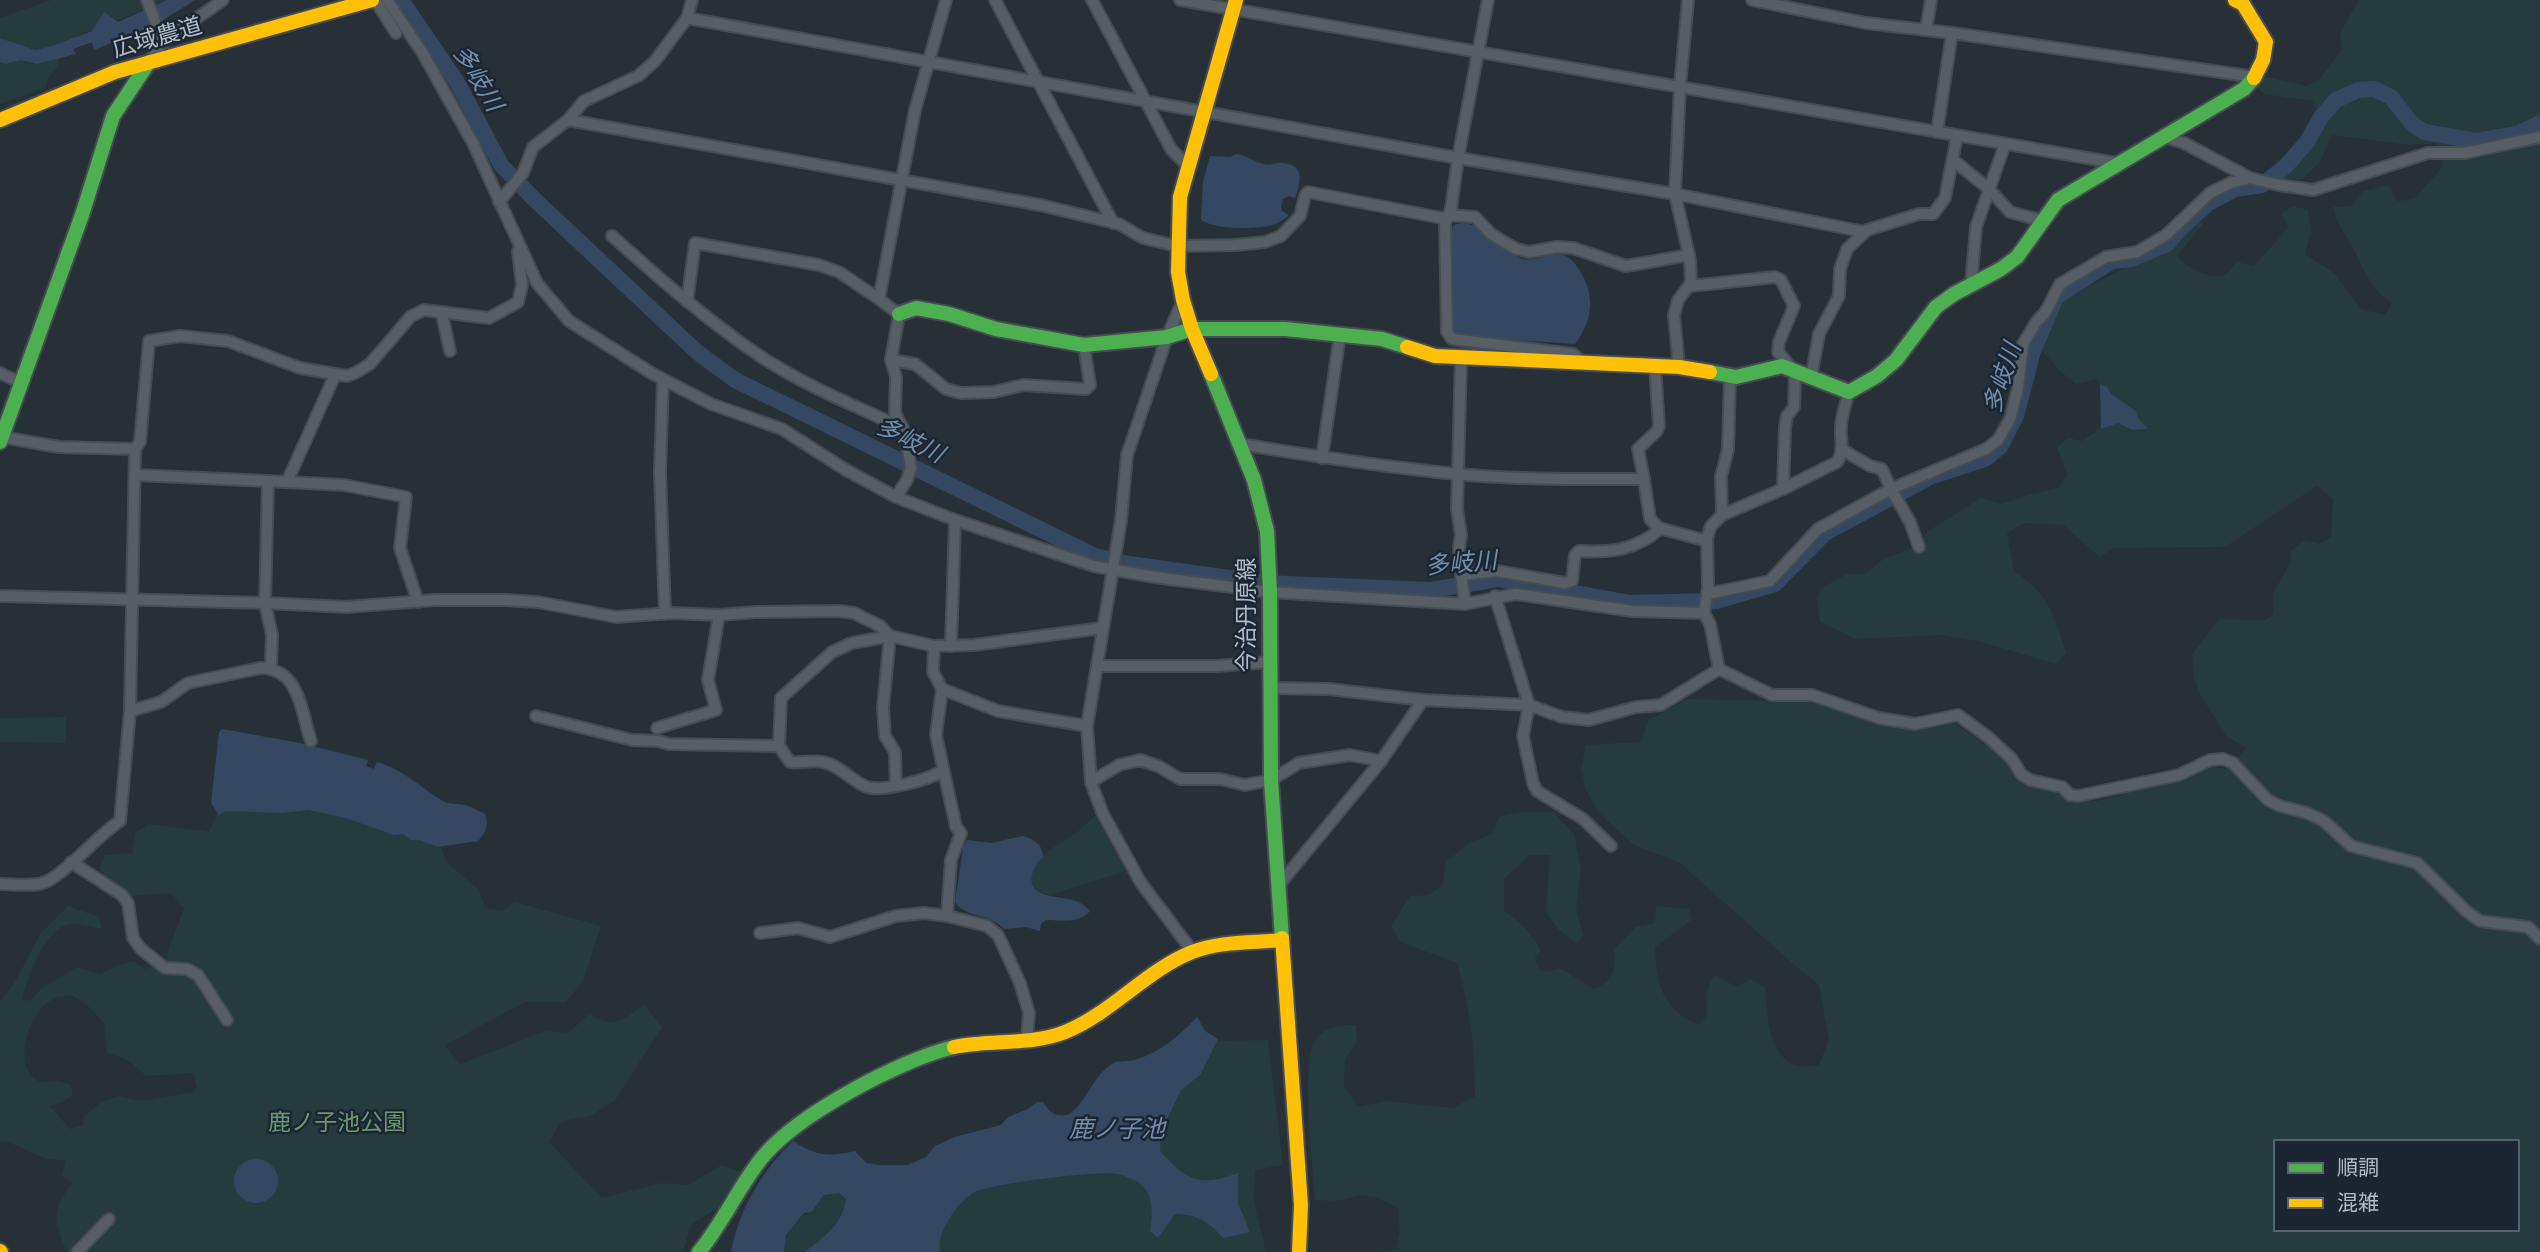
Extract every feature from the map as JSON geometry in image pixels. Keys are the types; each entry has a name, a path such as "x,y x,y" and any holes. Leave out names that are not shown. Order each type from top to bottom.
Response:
{"street":[{"path":"147,0 163,42"},
{"path":"135,449 59,447 1,439 82,215 113,116 163,42 223,0"},
{"path":"374,0 397,33"},
{"name":"広域農道","path":"0,120 115,72 374,0"},
{"path":"387,0 422,52 474,143 537,283 569,321 663,380 711,404 782,429 846,470 897,497 955,520 1111,570 1270,592 1465,604 1494,596 1516,594 1632,611 1704,610"},
{"path":"499,202 523,173 533,147 568,120 584,101 638,76 655,61 687,18 692,0"},
{"path":"878,299 915,110 946,0"},
{"path":"995,0 1113,223"},
{"path":"1092,0 1171,149 1189,167"},
{"path":"1180,0 1235,5 1478,52 2122,164"},
{"path":"1488,0 1451,209 1444,223 1447,332 1452,339 1573,354 1584,364"},
{"path":"1679,367 1674,315 1678,300 1690,286 1689,256 1675,194 1680,86 1688,0"},
{"path":"1752,0 1830,16 2255,77"},
{"path":"1926,30 1931,0"},
{"path":"899,314 916,308 949,314 996,329 1084,345 1167,337 1192,329 1285,328 1382,339 1436,356 1461,358 1679,367 1736,377 1782,366 1849,392 1865,384 1898,358 1935,308 2011,263 2038,228 2040,220 2059,200 2122,164 2162,136 2230,98 2255,77 2263,60 2266,42 2242,4 2235,0"},
{"name":"今治丹原線","path":"1235,5 1180,197 1178,272 1192,329 1254,480 1267,531 1271,780 1301,1205 1299,1252"},
{"path":"687,18 1458,158 1675,194 1865,232"},
{"path":"1937,132 1952,33"},
{"path":"568,120 1040,205 1113,223 1143,238 1177,246 1236,245 1265,242 1281,236 1300,216 1308,192 1448,217 1475,217 1491,234 1516,249 1529,252 1557,247 1573,248 1626,266 1689,256"},
{"path":"1811,378 1819,334 1839,296 1840,269 1847,249 1865,232 1903,218 1933,214 1945,198 1957,136"},
{"path":"2162,136 2184,143 2250,178 2314,190 2428,153 2465,153 2540,137"},
{"path":"1971,285 1976,227 2006,144"},
{"path":"1953,160 1989,189 2010,212 2040,220"},
{"path":"1707,594 1770,581 1818,529 1891,489 1986,449 1998,440 2010,419 2018,387 2023,344 2045,313 2060,284 2106,257 2137,252 2166,235 2210,193 2230,183 2250,178"},
{"path":"612,236 687,302 755,353 903,428"},
{"path":"0,884 40,884 54,878 107,829 120,821 130,711 135,449 140,442 149,341 180,336 228,341 300,368 335,375 355,373 370,363 411,316 424,310 489,318 519,302 522,285 517,242"},
{"path":"687,302 695,243 819,265 839,272 899,314"},
{"path":"1690,286 1721,285 1775,277 1781,280 1794,306 1779,342 1778,352 1795,373 1794,407 1787,416 1785,427 1783,489"},
{"path":"1183,300 1167,337 1127,455 1121,520 1087,726 1091,782 1102,813 1141,883 1193,951"},
{"path":"442,314 450,351"},
{"path":"897,497 911,468 903,428 895,413 896,377 891,360 899,314"},
{"path":"1322,458 1340,334"},
{"path":"891,360 915,364 946,389 961,393 994,392 1023,385 1086,389 1090,385 1084,345"},
{"path":"1461,358 1457,509 1465,604"},
{"path":"1656,367 1659,426 1638,449 1650,519 1660,529 1707,541"},
{"path":"0,373 21,383"},
{"path":"287,482 335,375"},
{"path":"1722,515 1721,476 1728,450 1730,376"},
{"path":"663,380 660,472 665,614"},
{"path":"1720,669 1710,624 1704,610 1707,594 1707,541 1711,526 1722,515 1837,462 1842,455 1841,429 1849,392"},
{"path":"1240,444 1322,458 1458,474 1550,479 1644,479"},
{"path":"1841,449 1882,470 1919,547"},
{"path":"136,475 344,485 406,497 401,548 418,602"},
{"path":"268,481 264,603 272,635 271,668"},
{"path":"951,646 955,520"},
{"path":"1461,575 1497,571 1565,583 1572,581 1575,555 1579,551 1617,551 1651,537 1660,529"},
{"path":"1494,596 1529,705 1522,736 1533,783 1537,791 1583,819 1611,846"},
{"path":"0,597 347,607 505,600 538,602 616,617 839,611 854,613 880,626 890,636"},
{"path":"657,729 716,709 708,680 719,615"},
{"path":"942,771 932,777 896,786 868,787 823,762 790,762 779,746 781,698 832,652 852,643 890,636 934,646 951,646 1102,628"},
{"path":"890,636 883,708 885,736 895,752 896,786"},
{"path":"934,646 933,672 942,689 936,735 956,827 961,833 951,860 947,916"},
{"path":"1098,666 1217,666 1269,662"},
{"path":"130,711 161,702 188,683 271,668 288,677 296,692 311,741"},
{"path":"1269,688 1529,705 1562,717 1589,720 1636,707 1661,705 1720,669"},
{"path":"1720,669 1772,695 1812,695 1879,718 1915,724 1958,715 1988,737 2012,760 2021,774 2030,780 2062,787 2070,794 2078,796 2179,775 2210,760 2223,759 2233,762 2268,800 2324,821 2351,846 2417,863 2466,911 2480,921 2528,927 2540,939"},
{"path":"942,689 998,711 1087,726"},
{"path":"1278,886 1381,761 1423,700"},
{"path":"536,716 632,740 669,744 779,746"},
{"path":"1091,782 1119,765 1140,760 1158,766 1180,779 1220,779 1245,785 1271,780 1299,763 1350,755 1381,761"},
{"path":"71,862 122,895 128,903 133,938 141,949 165,968 187,969 198,975 227,1020"},
{"path":"760,933 798,928 830,937 896,916 924,913 987,926 998,935 1020,983 1029,1013 1027,1039"},
{"path":"699,1252 713,1235 763,1156 782,1138 853,1089 894,1068 948,1048 1062,1032 1084,1023 1168,964 1193,951 1282,940"},
{"path":"78,1252 109,1219"}],"green space":[{"path":"51,0 167,0 52,46 35,50 0,38 0,18"},
{"path":"2359,0 2540,0 2540,1252 1375,1252 1396,1250 1400,1233 1398,1208 1379,1198 1362,1195 1336,1201 1315,1200 1308,1095 1310,1056 1314,1043 1322,1033 1338,1026 1356,1025 1357,1042 1345,1059 1344,1086 1358,1107 1387,1101 1453,1108 1475,1096 1471,1029 1457,963 1401,942 1391,926 1410,896 1429,895 1442,886 1446,862 1469,843 1492,834 1499,817 1521,812 1553,812 1574,834 1581,870 1576,908 1583,935 1577,944 1558,929 1546,912 1550,855 1530,855 1504,879 1504,911 1534,939 1541,951 1535,957 1538,969 1547,972 1560,968 1594,989 1610,978 1614,950 1636,927 1655,923 1656,906 1689,909 1691,920 1655,947 1660,984 1669,1003 1677,1012 1699,1025 1707,1015 1706,993 1714,975 1737,987 1750,979 1765,988 1770,1033 1779,1053 1797,1066 1819,1065 1829,1040 1819,985 1679,862 1634,845 1599,813 1586,790 1581,769 1586,745 1641,742 1649,720 1688,699 1801,701 1827,706 1874,724 1915,731 1954,723 2007,760 2027,786 2057,792 2070,801 2097,801 2150,786 2180,782 2211,767 2227,769 2246,748 2227,736 2201,696 2194,678 2192,655 2219,619 2265,620 2274,614 2273,593 2290,564 2291,551 2305,540 2319,544 2331,537 2333,499 2317,486 2225,547 2113,548 2100,557 2063,525 2024,523 2007,533 2014,571 2043,597 2058,627 2066,653 2056,664 1978,641 1944,635 1856,639 1820,622 1817,600 1820,589 1847,574 1865,574 1882,560 1918,546 1927,532 1981,498 2002,504 2058,488 2067,475 2057,447 2068,438 2082,441 2096,432 2106,420 2104,391 2097,379 2076,384 2059,370 2040,348 2058,303 2167,249 2198,215 2204,223 2177,256 2198,272 2219,276 2226,274 2237,262 2254,266 2289,227 2281,214 2293,206 2308,210 2311,230 2305,254 2335,274 2361,309 2385,315 2392,303 2368,278 2338,223 2333,207 2351,206 2363,191 2388,185 2397,201 2414,199 2443,166 2435,143 2409,145 2332,135 2319,163 2302,179 2282,180 2280,176 2299,159 2324,121 2312,101 2264,94 2256,86 2266,77 2307,86 2319,80 2342,49 2340,33"},
{"path":"58,58 59,67 49,76 45,88 0,104 0,62 21,60 37,64"},
{"path":"66,717 66,743 0,742 0,718"},
{"name":"鹿ノ子池公園","path":"224,797 313,799 438,835 446,862 479,890 485,908 502,911 515,902 601,926 583,981 566,1002 525,1002 445,1045 460,1064 546,1031 568,1033 589,1014 612,1022 644,1005 662,1027 616,1099 591,1116 561,1121 549,1142 602,1198 662,1183 688,1185 722,1165 741,1172 720,1206 691,1225 683,1252 67,1252 56,1216 61,1200 73,1182 61,1176 66,1161 44,1158 0,1141 0,1002 15,982 40,934 68,906 99,917 102,929 75,924 64,926 55,932 40,952 22,999 30,1001 41,989 77,967 100,974 133,961 145,969 164,962 184,908 171,893 130,896 112,883 99,868 105,855 132,853 136,832 149,824 209,832","holes":["72,995 87,1005 104,1023 107,1052 129,1061 146,1076 193,1073 197,1087 193,1092 147,1100 119,1096 100,1103 84,1116 83,1125 70,1129 50,1106 73,1095 70,1084 40,1082 28,1071 24,1052 29,1030 47,1003 55,998"]},
{"path":"1096,815 1126,871 1050,895 1037,891 1033,884 1034,867 1047,852 1080,830"},
{"path":"1268,1040 1283,1165 1255,1170 1254,1202 1266,1252 927,1252 973,1176 1127,1162 1189,1189 1154,1160 1150,1137 1210,1041"},
{"path":"839,1193 846,1199 844,1207 827,1236 806,1251 784,1252 784,1243 792,1227 824,1195"}],"water":[{"path":"167,0 195,0 155,25 94,50 92,42 73,49 76,54 37,64 21,60 6,64 0,62 0,38 35,50 92,31 104,12 118,22"},
{"path":"1237,154 1265,165 1288,164 1298,170 1300,179 1295,198 1289,196 1283,199 1282,211 1289,215 1281,221 1268,226 1248,228 1225,227 1206,223 1201,219 1203,182 1210,156 1230,157"},
{"path":"1462,223 1485,232 1521,259 1557,254 1566,256 1574,263 1586,283 1590,301 1588,319 1575,344 1456,336 1452,330 1450,231 1454,225"},
{"path":"2100,384 2137,412 2138,418 2148,429 2132,430 2118,423 2101,429"},
{"path":"222,729 300,743 368,760 366,766 374,769 377,762 387,765 443,801 467,806 485,814 486,829 478,841 437,847 419,840 410,840 403,834 393,835 346,818 308,810 282,813 225,811 219,816 211,803 219,732"},
{"path":"1023,836 1037,843 1043,853 1033,871 1033,887 1043,894 1080,903 1090,911 1086,915 1070,920 1046,920 1041,924 1040,931 1026,927 1004,929 992,920 966,911 955,902 963,848 967,840 991,843"},
{"name":"鹿ノ子池","path":"1197,1017 1205,1031 1218,1039 1200,1075 1181,1090 1161,1132 1160,1151 1178,1169 1195,1178 1214,1180 1238,1173 1238,1203 1250,1232 1223,1238 1202,1220 1175,1214 1158,1238 1150,1231 1151,1204 1147,1192 1138,1182 1125,1176 1107,1173 1020,1182 973,1193 949,1219 941,1236 940,1252 805,1252 837,1223 846,1199 839,1193 824,1195 811,1212 804,1213 786,1235 784,1252 731,1252 740,1221 753,1192 771,1165 793,1141 823,1154 855,1151 866,1163 907,1165 926,1157 935,1146 955,1137 1001,1125 1008,1117 1037,1102 1043,1102 1054,1114 1070,1114 1105,1069 1117,1062 1134,1060 1161,1048"},
{"path":"256,1159 272,1165 278,1181 272,1197 256,1203 240,1197 234,1181 240,1165"}],"waterway":[{"name":"多岐川","path":"401,0 457,82 501,165 697,352 735,380 1095,556 1129,564 1265,583 1431,590 1498,579 1630,603 1716,601 1775,584 1825,533 1930,477 1985,459 2000,447 2016,416 2033,351 2056,297 2112,261 2131,259 2167,244 2207,204 2235,189 2262,185 2286,166 2307,142 2321,117 2336,100 2358,90 2374,89 2391,97 2413,125 2425,132 2477,141 2517,134 2540,123"}],"traffic: fast":[{"path":"0,442 82,215 113,116 149,62"},
{"path":"1710,372 1736,377 1782,366 1849,392 1877,376 1896,360 1936,307 2017,257 2058,200 2244,89 2254,78"},
{"path":"899,314 916,308 949,314 996,329 1084,345 1167,337 1192,329 1285,329 1382,339 1407,347"},
{"path":"1211,374 1254,480 1267,531 1271,780 1282,938"},
{"path":"699,1252 761,1159 798,1125 850,1091 906,1064 954,1047"}],"traffic: slow":[{"path":"0,120 115,72 372,0"},
{"path":"1211,374 1192,329 1178,272 1180,197 1236,0"},
{"path":"2235,0 2243,4 2266,42 2263,60 2254,78"},
{"path":"1407,347 1435,356 1679,367 1710,372"},
{"path":"1282,938 1301,1205 1299,1252"},
{"path":"954,1047 1024,1041 1065,1032 1098,1014 1159,970 1192,952 1225,944 1282,940"}]}
